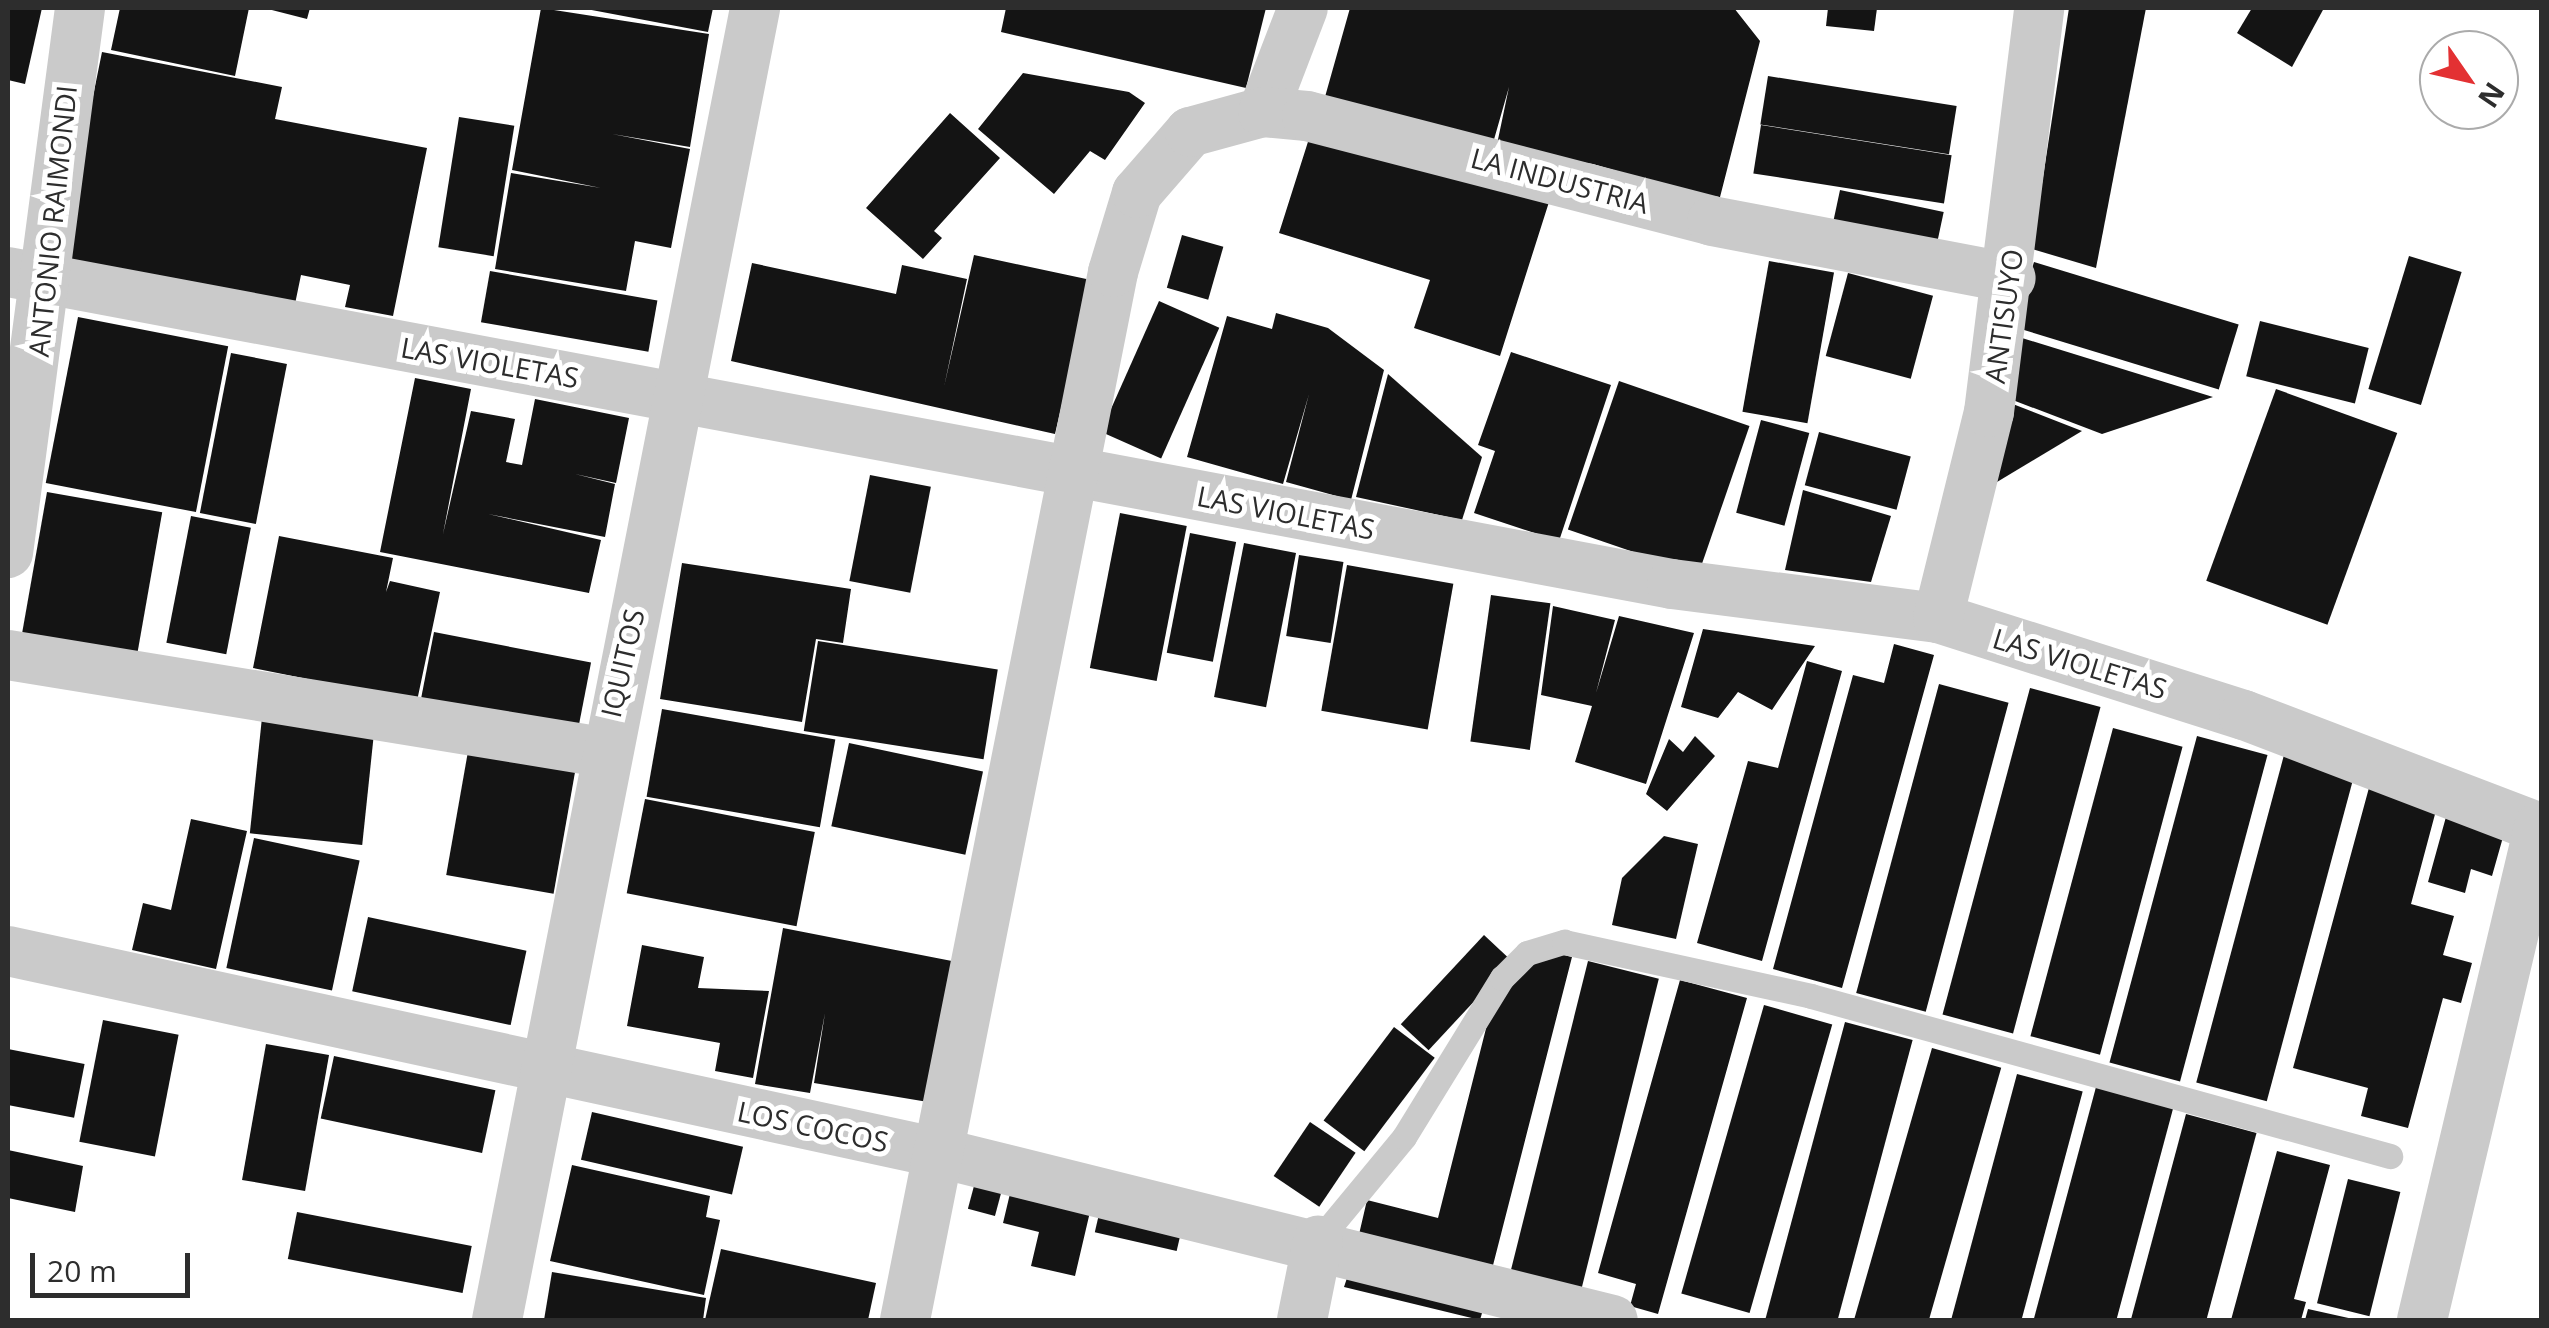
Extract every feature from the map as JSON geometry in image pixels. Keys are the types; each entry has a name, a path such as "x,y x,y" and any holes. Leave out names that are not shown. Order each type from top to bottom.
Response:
{"street":[{"name":"ANTONIO RAIMONDI","path":"8,553 29,277 80,8"},
{"name":"IQUITOS","path":"497,1320 548,1070 602,752 681,397 754,8"},
{"path":"1263,112 1302,8"},
{"name":"ANTISUYO","path":"1938,618 2011,278 2039,8"},
{"name":"LA INDUSTRIA","path":"1073,472 1137,193 1190,132 1263,112 1380,133 1712,221 2011,278"},
{"name":"LAS VIOLETAS","path":"29,277 1672,584 1938,618 2244,714 2540,828"},
{"path":"905,1320 944,1154 1073,472"},
{"path":"8,655 602,752"},
{"path":"2422,1320 2540,828"},
{"name":"LOS COCOS","path":"8,951 944,1154 1318,1241 1614,1320"},
{"path":"1302,1320 1318,1241"}],"lane":[{"path":"1318,1241 1410,1127 1490,992 1526,954 1564,942 1792,991 2390,1156"}],"building":[{"path":"8,8 42,8 25,84 8,80"},
{"path":"120,8 249,8 235,76 111,50"},
{"path":"264,8 310,8 307,19"},
{"path":"541,8 709,34 690,147 612,134 690,149 671,248 635,241 626,291 495,269 511,173 601,188 512,170"},
{"path":"581,8 713,8 708,32"},
{"path":"1006,8 1266,8 1246,88 1001,32"},
{"path":"1350,8 1734,8 1760,41 1719,201 1593,164 1496,149 1509,87 1491,150 1323,104"},
{"path":"1828,8 1877,8 1874,31 1826,26"},
{"path":"2069,8 2146,8 2096,268 2032,249"},
{"path":"2252,8 2324,8 2292,67 2237,33"},
{"path":"102,52 282,87 275,119 427,148 393,316 345,307 350,285 301,275 295,304 60,259"},
{"path":"1023,73 1129,92 1145,103 1105,160 1090,151 1054,194 978,129"},
{"path":"1768,76 1957,106 1949,154 1760,124"},
{"path":"950,113 1000,158 934,231 942,238 923,259 866,208"},
{"path":"459,117 514,126 494,256 438,247"},
{"path":"1761,125 1952,155 1944,204 1753,173"},
{"path":"1313,126 1549,202 1500,356 1414,328 1430,280 1279,233"},
{"path":"1840,190 1944,212 1936,247 1833,225"},
{"path":"1182,235 1223,247 1208,300 1167,288"},
{"path":"974,255 1091,280 1055,434 731,361 752,263 896,294 902,265 967,279 944,387"},
{"path":"2409,256 2462,272 2421,405 2368,389"},
{"path":"1769,261 1834,272 1807,423 1742,412"},
{"path":"2034,262 2239,325 2219,390 2014,327"},
{"path":"490,271 657,301 648,352 481,322"},
{"path":"1848,273 1933,296 1911,379 1826,356"},
{"path":"1159,301 1219,328 1161,458 1101,432"},
{"path":"1276,313 1328,328 1384,370 1351,500 1286,482 1309,394 1283,484 1187,457 1227,316 1272,329"},
{"path":"78,317 228,346 196,512 46,483"},
{"path":"2260,321 2369,348 2355,403 2246,376"},
{"path":"2022,338 2213,397 2102,434 2010,399"},
{"path":"1511,352 1611,385 1559,541 1474,513 1495,451 1478,445"},
{"path":"231,353 287,364 256,524 200,513"},
{"path":"1388,374 1482,457 1462,520 1356,497"},
{"path":"415,378 471,389 443,534 471,411 515,419 506,462 522,465 535,399 629,418 616,483 575,474 615,484 605,537 488,514 601,540 589,593 380,552"},
{"path":"1619,381 1749,426 1698,574 1568,529"},
{"path":"2276,389 2397,433 2327,625 2206,581"},
{"path":"2000,399 2082,431 1997,482"},
{"path":"1761,420 1809,433 1784,526 1736,513"},
{"path":"1819,432 1911,457 1897,510 1805,485"},
{"path":"870,475 931,487 910,593 849,581"},
{"path":"1803,490 1891,516 1871,582 1785,570"},
{"path":"47,492 162,512 137,654 22,634"},
{"path":"1120,513 1187,526 1157,681 1090,668"},
{"path":"191,516 251,528 226,654 166,643"},
{"path":"1190,533 1236,542 1213,662 1167,653"},
{"path":"279,536 393,558 386,592 390,581 440,592 417,701 253,668"},
{"path":"1244,543 1296,553 1266,707 1214,697"},
{"path":"1299,555 1343,562 1331,643 1286,636"},
{"path":"682,563 851,589 843,643 816,639 802,722 660,699"},
{"path":"1347,565 1453,584 1428,730 1321,711"},
{"path":"1491,595 1550,603 1530,750 1470,742"},
{"path":"1553,606 1615,620 1596,693 1619,616 1694,633 1646,784 1575,762 1592,706 1541,695"},
{"path":"1703,629 1815,646 1772,710 1738,692 1718,718 1681,707"},
{"path":"434,632 591,663 576,741 419,711"},
{"path":"818,641 998,669 984,759 804,731"},
{"path":"1894,644 1934,655 1842,988 1773,969 1853,675 1884,683"},
{"path":"1807,661 1842,671 1762,961 1697,943 1748,761 1778,768"},
{"path":"1939,684 2009,703 1926,1012 1856,993"},
{"path":"2030,688 2101,707 2013,1033 1943,1014"},
{"path":"263,708 375,720 362,845 250,833"},
{"path":"662,709 835,740 820,827 647,797"},
{"path":"2113,728 2183,747 2100,1055 2030,1036"},
{"path":"1695,736 1715,756 1667,811 1646,794 1669,739 1683,752"},
{"path":"2197,736 2268,755 2180,1081 2110,1062"},
{"path":"470,740 577,759 554,894 446,875"},
{"path":"849,743 983,771 965,855 831,826"},
{"path":"2284,755 2355,774 2267,1101 2196,1082"},
{"path":"2370,784 2438,803 2411,904 2454,916 2443,955 2472,963 2461,1003 2443,998 2408,1128 2361,1116 2368,1088 2293,1068"},
{"path":"645,799 815,832 797,926 627,893"},
{"path":"2449,806 2507,823 2492,876 2471,869 2465,893 2428,882"},
{"path":"191,819 247,831 216,969 132,950 143,903 171,910"},
{"path":"1664,836 1698,844 1676,939 1612,925 1622,878"},
{"path":"254,838 360,860 332,991 226,968"},
{"path":"368,917 526,951 511,1025 352,991"},
{"path":"783,928 957,962 934,1103 814,1083 825,1013 810,1093 755,1084"},
{"path":"1484,935 1512,961 1429,1050 1401,1024"},
{"path":"642,945 704,957 698,988 769,991 753,1078 715,1071 720,1043 627,1026"},
{"path":"1552,952 1572,957 1490,1277 1357,1243 1367,1200 1438,1218 1496,989"},
{"path":"1588,961 1659,979 1581,1289 1511,1271"},
{"path":"1680,980 1747,998 1658,1314 1630,1306 1636,1284 1598,1273"},
{"path":"1764,1005 1832,1025 1750,1313 1681,1293"},
{"path":"103,1020 179,1035 155,1156 79,1142"},
{"path":"1845,1022 1913,1040 1838,1320 1765,1320"},
{"path":"1394,1027 1435,1058 1364,1151 1324,1120"},
{"path":"266,1044 329,1055 305,1191 242,1180"},
{"path":"1932,1048 2001,1068 1929,1320 1854,1320"},
{"path":"8,1049 85,1064 74,1118 8,1105"},
{"path":"334,1056 495,1090 482,1153 321,1119"},
{"path":"2017,1074 2083,1092 2021,1320 1951,1320"},
{"path":"2096,1087 2173,1108 2116,1320 2034,1320"},
{"path":"592,1112 743,1147 732,1195 581,1160"},
{"path":"2186,1114 2257,1133 2206,1320 2131,1320"},
{"path":"1310,1122 1356,1153 1319,1207 1274,1176"},
{"path":"8,1150 83,1166 75,1212 8,1198"},
{"path":"2277,1151 2330,1165 2294,1299 2306,1302 2301,1320 2231,1320"},
{"path":"572,1165 710,1196 706,1217 720,1220 704,1295 550,1261"},
{"path":"978,1171 1005,1178 995,1216 968,1209"},
{"path":"2348,1179 2400,1192 2369,1316 2317,1303"},
{"path":"1013,1181 1093,1199 1075,1276 1031,1266 1039,1232 1003,1223"},
{"path":"1102,1201 1184,1220 1177,1251 1095,1232"},
{"path":"297,1212 472,1246 463,1293 288,1259"},
{"path":"721,1249 876,1283 868,1320 705,1320"},
{"path":"1354,1257 1487,1296 1480,1320 1344,1287"},
{"path":"552,1272 706,1298 703,1320 544,1320"},
{"path":"2308,1309 2353,1319 2353,1320 2305,1320"}]}
